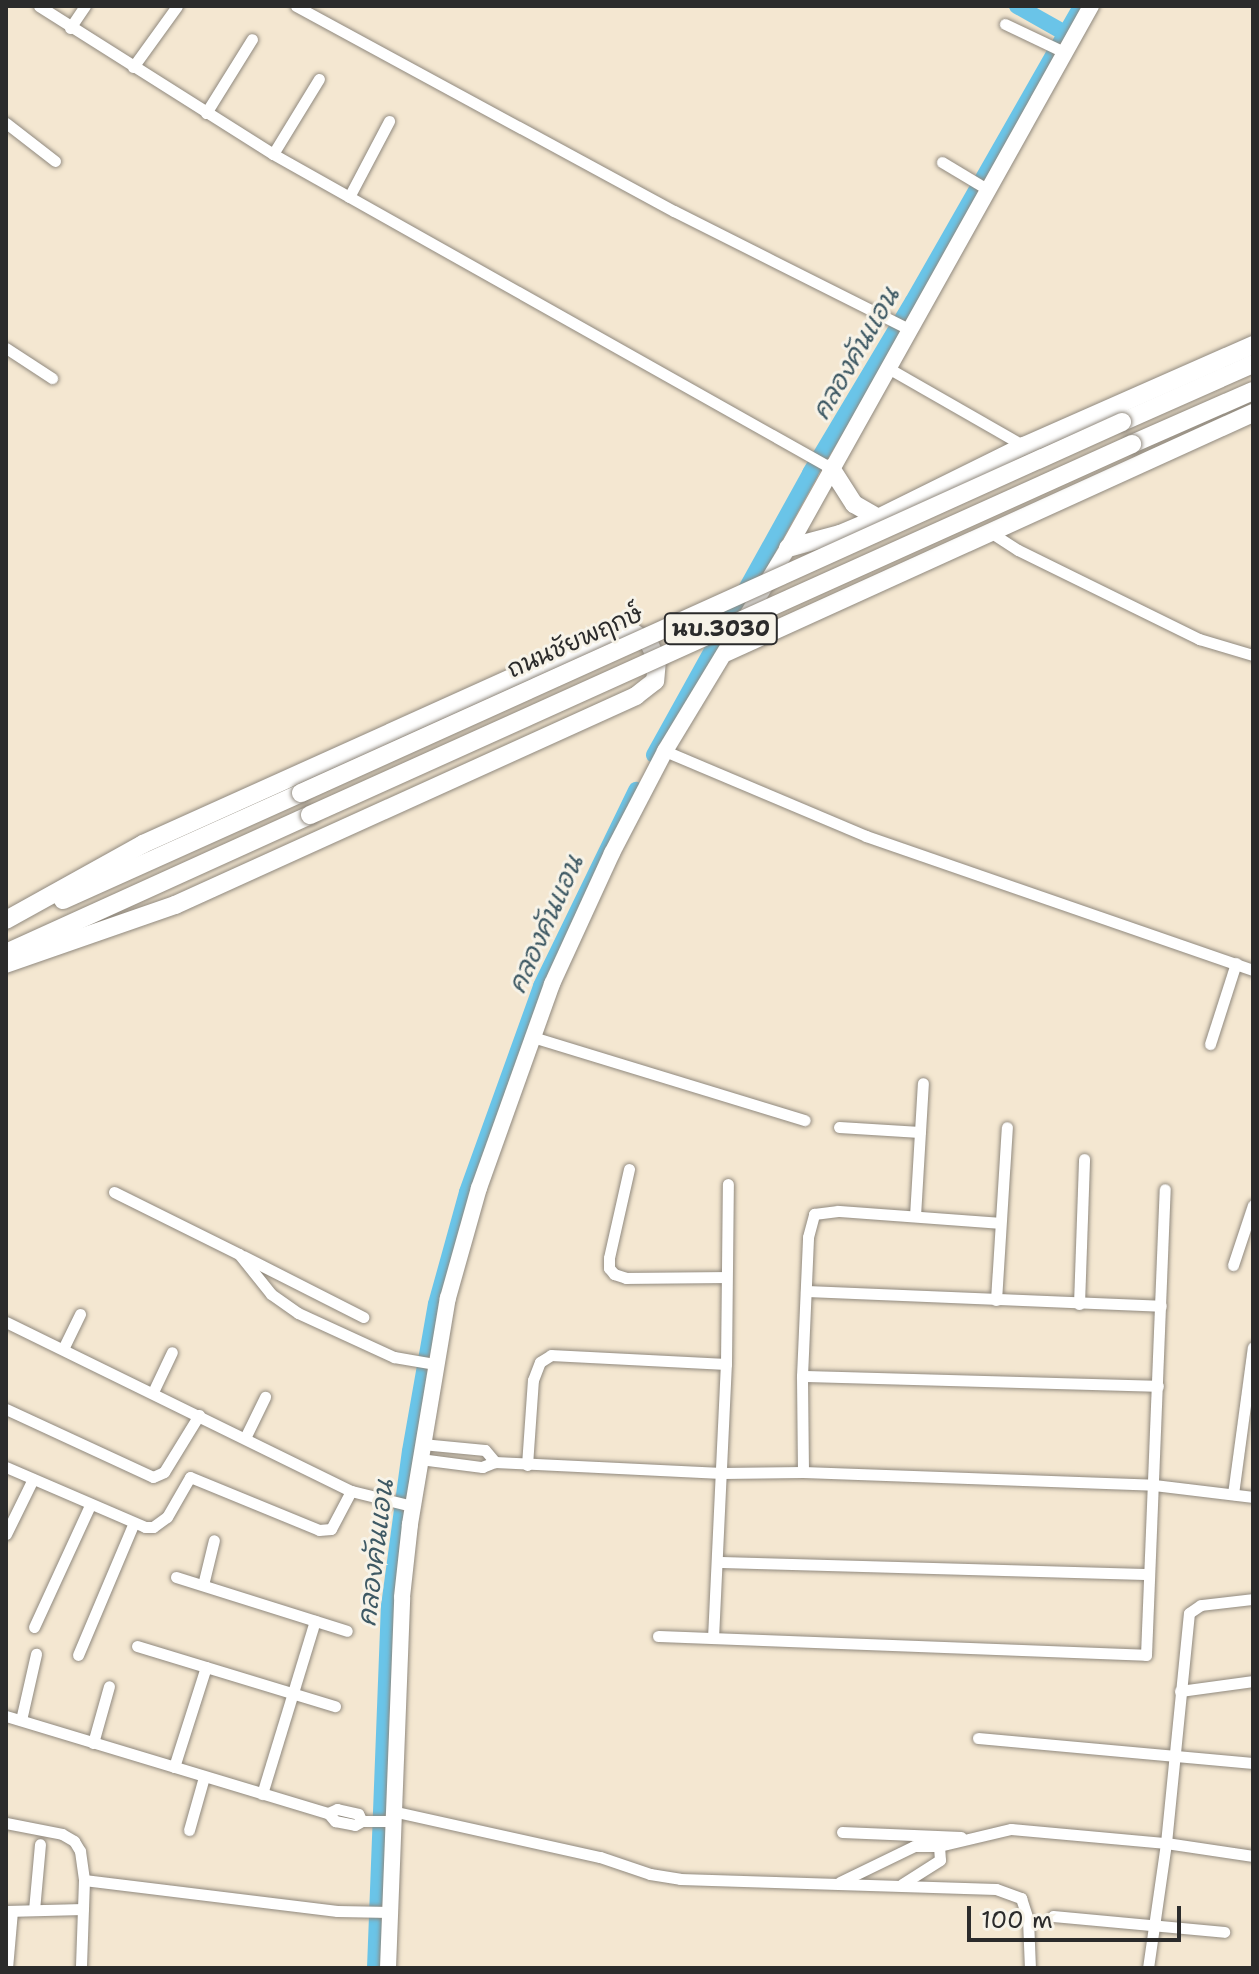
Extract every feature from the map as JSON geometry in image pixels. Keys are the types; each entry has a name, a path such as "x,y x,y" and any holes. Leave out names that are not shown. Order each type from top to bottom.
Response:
{"main road":[{"path":"788,548 840,534 878,518 1024,446 1253,345"},
{"name":"ถนนชัยพฤกษ์","path":"6,926 1253,364"},
{"name":"ถนนชัยพฤกษ์","path":"6,953 1253,391"},
{"path":"727,652 1253,413"},
{"path":"825,464 854,504 878,518"},
{"path":"840,534 820,561 828,578 851,588 879,584"},
{"path":"6,920 143,844 609,634 634,633 649,643 657,660 655,681 636,696 175,905 6,964"}],"street":[{"path":"39,6 273,154 825,464"},
{"path":"70,28 85,6"},
{"path":"133,67 177,6"},
{"path":"296,6 674,211 908,328"},
{"path":"388,1968 388,1817 406,1505 421,1451 427,1363 462,1240 533,1037 552,984 599,881 665,751 788,548 825,464 888,368 1061,50 1091,6"},
{"path":"1005,24 1020,35 1032,34 1061,50"},
{"path":"206,113 252,39"},
{"path":"273,154 319,79"},
{"path":"349,197 389,121"},
{"path":"6,123 55,161"},
{"path":"942,162 984,188"},
{"path":"6,348 52,378"},
{"path":"888,368 1024,446"},
{"path":"990,532 1199,639 1253,655"},
{"path":"665,751 866,836 1253,970"},
{"path":"1210,1044 1236,963"},
{"path":"533,1037 805,1120"},
{"path":"915,1216 923,1083"},
{"path":"839,1127 920,1132"},
{"path":"996,1300 1007,1127"},
{"path":"1079,1304 1084,1159"},
{"path":"629,1169 609,1258 609,1268 614,1274 626,1278 725,1277"},
{"path":"713,1638 726,1364 728,1184"},
{"path":"658,1636 1141,1657 1148,1650 1148,1574 1165,1189"},
{"path":"114,1192 363,1317"},
{"path":"1233,1265 1253,1205"},
{"path":"803,1472 802,1376 808,1237 814,1214 838,1211 1000,1223"},
{"path":"239,1254 271,1294 298,1313 394,1357 427,1363"},
{"path":"806,1291 1161,1306"},
{"path":"63,1349 80,1314"},
{"path":"6,1322 351,1491 406,1505"},
{"path":"1233,1494 1249,1404 1253,1347"},
{"path":"153,1392 172,1352"},
{"path":"527,1465 533,1380 540,1362 551,1355 726,1364"},
{"path":"802,1376 1158,1386"},
{"path":"245,1438 265,1397"},
{"path":"6,1409 153,1477 164,1472 199,1415"},
{"path":"421,1451 482,1467 495,1462 722,1473 803,1472 1154,1485 1253,1497"},
{"path":"6,1467 133,1525 145,1527 162,1523 190,1477 325,1530 331,1529 351,1491"},
{"path":"6,1534 33,1479"},
{"path":"34,1627 90,1505"},
{"path":"78,1655 133,1525"},
{"path":"203,1585 214,1540"},
{"path":"718,1562 1148,1574"},
{"path":"176,1577 347,1631"},
{"path":"1148,1968 1166,1843 1189,1613 1201,1605 1253,1599"},
{"path":"262,1794 315,1621"},
{"path":"137,1646 335,1706"},
{"path":"21,1720 36,1654"},
{"path":"174,1767 206,1667"},
{"path":"1180,1691 1253,1681"},
{"path":"93,1743 109,1686"},
{"path":"6,1716 328,1813 335,1821 352,1825 388,1817 600,1857 650,1874 701,1881 996,1889 1021,1898 1028,1919 1030,1968"},
{"path":"978,1738 1253,1763"},
{"path":"189,1830 204,1777"},
{"path":"6,1823 62,1834 74,1841 80,1851 84,1880 81,1968"},
{"path":"836,1884 914,1846 939,1846 1011,1829 1166,1843 1253,1856"},
{"path":"842,1832 973,1837"},
{"path":"34,1910 40,1844"},
{"path":"901,1885 940,1860 939,1846"},
{"path":"84,1880 386,1912"},
{"path":"7,1968 9,1911 83,1909"},
{"path":"1053,1916 1224,1932"}],"waterway":[{"path":"1017,6 1065,33"},
{"name":"คลองคันแอน","path":"654,755 810,473 913,301 1081,6"},
{"name":"คลองคันแอน","path":"375,1968 389,1606 410,1451 436,1304 467,1192 541,986 636,790"}]}
